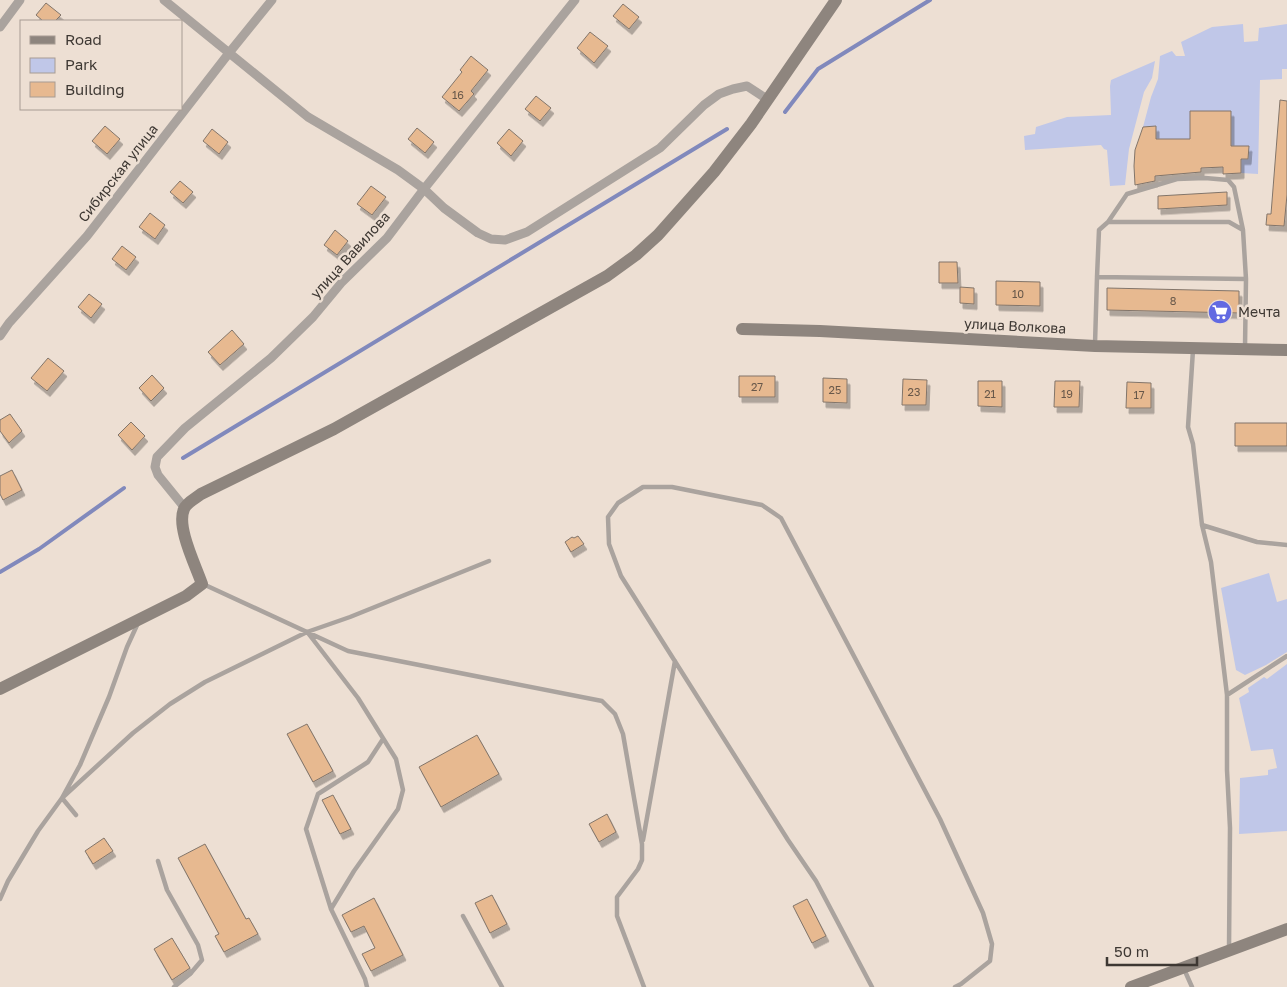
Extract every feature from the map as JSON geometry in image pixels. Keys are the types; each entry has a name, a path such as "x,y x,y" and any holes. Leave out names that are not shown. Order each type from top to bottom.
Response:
{"street":[{"path":"0,26 20,0"},
{"path":"164,0 308,117 398,170 424,189 444,208 478,233 491,239 505,240 527,232 660,148 704,105 719,94 747,86 767,99"},
{"name":"Сибирская улица","path":"0,336 9,323 87,236 272,0"},
{"name":"улица Вавилова","path":"184,507 158,475 155,467 157,457 185,428 270,358 313,317 342,282 387,238 575,0"},
{"path":"0,689 186,596 202,584 185,536 182,517 184,507 201,494 334,429 607,276 636,255 665,228 714,172 751,124 836,0"},
{"name":"улица Волкова","path":"742,329 820,331 1095,346 1287,350"},
{"path":"1131,987 1287,929"}],"lane":[{"path":"1095,346 1099,230 1108,222 1127,194 1177,179 1205,178 1228,180 1234,187 1243,230 1246,279 1245,350"},
{"path":"1108,222 1229,222 1243,230"},
{"path":"1096,277 1246,279"},
{"path":"1193,348 1188,427 1194,452 1202,526 1211,562 1227,695 1227,770 1230,828 1229,951"},
{"path":"872,987 816,881 788,840 621,576 609,544 608,518 618,503 643,487 672,487 762,506 781,518 940,819 983,912 992,944 990,961 961,986 955,987"},
{"path":"1202,526 1257,542 1287,545"},
{"path":"62,798 133,733 170,704 205,682 307,632 350,617 489,561"},
{"path":"202,584 348,651 602,701 615,714 622,734 642,844"},
{"path":"0,899 8,881 38,831 62,798 80,765 110,698 127,647 141,618"},
{"path":"307,632 358,698 396,759 403,790 398,809 354,871 331,909"},
{"path":"1227,695 1287,656"},
{"path":"644,987 617,916 617,897 638,869 642,860 642,844 675,660"},
{"path":"367,987 365,979 331,909 306,829 318,794 368,762 383,739"},
{"path":"62,798 76,815"},
{"path":"158,862 167,890 198,945 202,960 190,974 174,987"},
{"path":"463,916 502,987"},
{"path":"1184,968 1192,987"}],"green space":[{"path":"1243,24 1244,42 1258,41 1259,28 1287,24 1287,69 1282,69 1282,79 1260,80 1258,174 1241,173 1241,159 1248,159 1249,147 1231,146 1230,111 1190,112 1190,139 1156,139 1156,127 1143,127 1158,79 1160,56 1172,51 1176,56 1185,56 1181,42 1212,27"},
{"path":"1155,61 1152,78 1144,92 1129,149 1125,185 1110,186 1107,150 1101,145 1025,150 1024,136 1035,134 1036,127 1067,117 1111,115 1111,80"},
{"path":"1269,573 1277,602 1287,599 1287,652 1245,675 1236,670 1221,588"},
{"path":"1287,664 1287,831 1239,834 1240,778 1268,775 1268,770 1277,768 1273,749 1251,751 1239,698 1249,692 1248,688 1264,677 1267,679"}],"building":[{"path":"46,3 61,15 56,20 42,20 36,15"},
{"path":"623,4 639,17 629,29 613,16"},
{"path":"590,32 608,46 594,63 577,48"},
{"path":"471,56 488,70 471,91 474,94 459,111 442,97 462,72 460,70"},
{"path":"536,96 551,108 540,121 525,109"},
{"path":"1280,100 1287,101 1287,195 1284,226 1266,225 1267,214 1271,214"},
{"path":"1190,111 1231,111 1231,146 1249,146 1248,159 1241,159 1241,173 1223,174 1223,167 1201,168 1201,172 1155,176 1155,181 1135,185 1135,150 1143,127 1156,126 1156,139 1190,139"},
{"path":"105,126 120,139 107,154 92,141"},
{"path":"417,128 434,142 425,153 408,139"},
{"path":"212,129 228,142 219,154 203,141"},
{"path":"509,129 523,141 511,156 497,143"},
{"path":"180,181 193,192 183,203 170,192"},
{"path":"371,186 386,197 372,215 357,204"},
{"path":"1227,192 1227,205 1158,209 1158,196"},
{"path":"150,213 165,225 155,239 139,227"},
{"path":"335,230 348,241 337,255 324,245"},
{"path":"122,246 136,257 126,270 112,259"},
{"path":"939,262 957,262 958,283 939,283"},
{"path":"996,281 1040,282 1040,306 996,305"},
{"path":"960,287 974,288 974,304 960,303"},
{"path":"1107,288 1239,291 1239,313 1107,310"},
{"path":"89,294 102,304 91,318 78,307"},
{"path":"232,330 244,344 220,365 208,352"},
{"path":"48,358 64,371 47,391 31,378"},
{"path":"152,375 164,388 151,401 139,388"},
{"path":"739,376 775,376 775,397 739,397"},
{"path":"823,378 847,379 847,403 823,402"},
{"path":"903,379 927,380 926,405 902,405"},
{"path":"978,381 1002,381 1002,407 978,406"},
{"path":"1055,381 1080,381 1079,407 1054,407"},
{"path":"1127,382 1151,383 1151,408 1126,408"},
{"path":"10,414 22,431 9,443 0,431 0,420"},
{"path":"131,422 145,436 132,450 118,435"},
{"path":"1235,423 1287,423 1287,446 1235,446"},
{"path":"12,470 22,490 3,500 0,494 0,476"},
{"path":"578,536 584,544 571,552 565,542 572,537"},
{"path":"307,724 333,771 313,782 287,734"},
{"path":"477,735 499,774 441,807 419,767"},
{"path":"333,795 351,829 340,834 322,800"},
{"path":"607,814 616,832 599,842 589,824"},
{"path":"104,838 113,851 93,864 85,851"},
{"path":"205,844 246,919 249,918 258,934 224,952 215,936 219,934 178,858"},
{"path":"492,895 507,924 490,933 475,903"},
{"path":"374,898 403,955 371,971 362,954 375,948 364,926 351,932 342,915"},
{"path":"807,899 826,936 812,943 793,906"},
{"path":"172,938 190,968 172,980 154,949"}],"waterway":[{"path":"785,112 818,69 930,0"},
{"path":"183,458 727,129"},
{"path":"0,572 39,549 124,488"}],"place":[{"name":"Мечта","path":"1220,312"}]}
